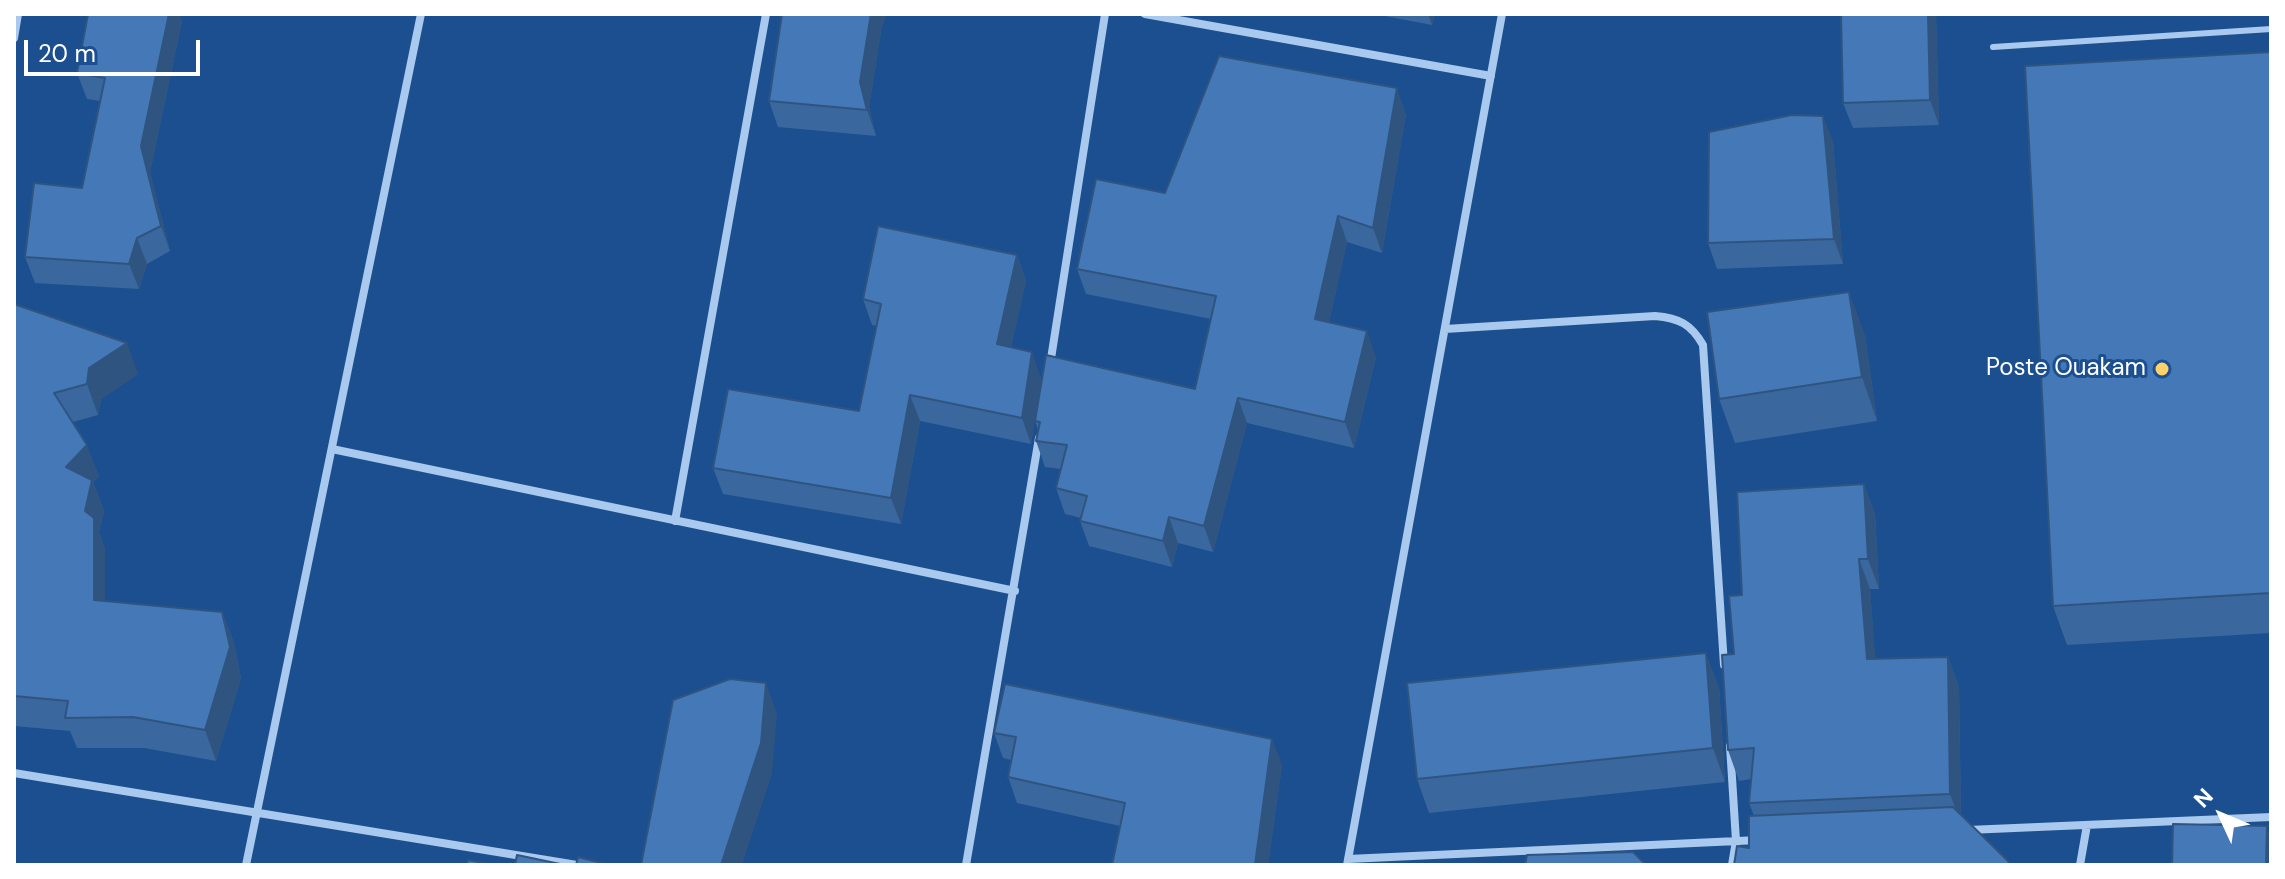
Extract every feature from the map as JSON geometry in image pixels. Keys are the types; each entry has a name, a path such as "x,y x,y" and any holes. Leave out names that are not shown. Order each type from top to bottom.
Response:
{"street":[{"path":"14,38 18,14"},
{"path":"246,865 421,14"},
{"path":"675,521 766,14"},
{"path":"1049,373 1105,14"},
{"path":"1145,14 1491,76"},
{"path":"1502,14 1347,862 1768,839"},
{"path":"1445,329 1655,316 1674,318 1694,329 1703,345 1725,670"},
{"path":"966,865 1042,420"},
{"path":"332,449 1015,591"},
{"path":"1729,732 1736,841 1732,865"},
{"path":"14,773 577,865"},
{"path":"1959,831 2271,817"},
{"path":"2080,865 2087,825"}],"lane":[{"path":"1993,47 2271,29"}],"building":[{"path":"88,14 169,14 141,146 161,226 137,238 129,264 25,257 34,183 82,188 105,78 77,73"},
{"path":"782,14 871,14 860,82 867,110 769,101"},
{"path":"1841,14 1928,14 1930,100 1843,103"},
{"name":"Poste Ouakam","path":"2271,52 2271,593 2053,606 2025,66"},
{"path":"1219,56 1397,88 1373,228 1338,216 1315,319 1367,331 1345,422 1238,398 1204,526 1169,517 1163,541 1080,521 1087,496 1056,488 1067,445 1036,441 1040,422 1035,421 1046,355 1195,389 1216,296 1077,269 1096,179 1165,193"},
{"path":"1792,115 1823,116 1834,239 1708,243 1709,132"},
{"path":"878,226 1017,255 997,344 1032,352 1022,418 910,395 891,498 713,468 728,389 859,411 881,304 863,299"},
{"path":"1849,292 1862,377 1719,399 1707,312"},
{"path":"14,304 127,343 89,368 87,384 54,393 87,445 66,467 92,480 85,511 94,518 94,600 222,612 230,647 205,730 133,717 65,718 68,701 14,696"},
{"path":"1864,484 1868,559 1859,559 1867,659 1948,657 1950,794 1749,803 1754,748 1728,750 1722,655 1734,654 1729,596 1742,595 1737,492"},
{"path":"1706,653 1713,748 1417,779 1407,683"},
{"path":"730,679 766,683 761,743 721,865 641,865 673,700"},
{"path":"1005,684 1272,739 1255,865 1112,865 1125,803 1008,777 1016,737 994,733"},
{"path":"1953,807 2009,862 2008,865 1734,865 1737,846 1749,848 1749,816"},
{"path":"2173,824 2267,826 2266,865 2172,865"},
{"path":"1633,852 1646,865 1525,865 1527,855"},
{"path":"517,855 565,865 515,865"},
{"path":"578,857 609,865 576,865"},
{"path":"468,860 493,865 467,865"}],"place":[{"name":"Poste Ouakam","path":"2162,369"}]}
